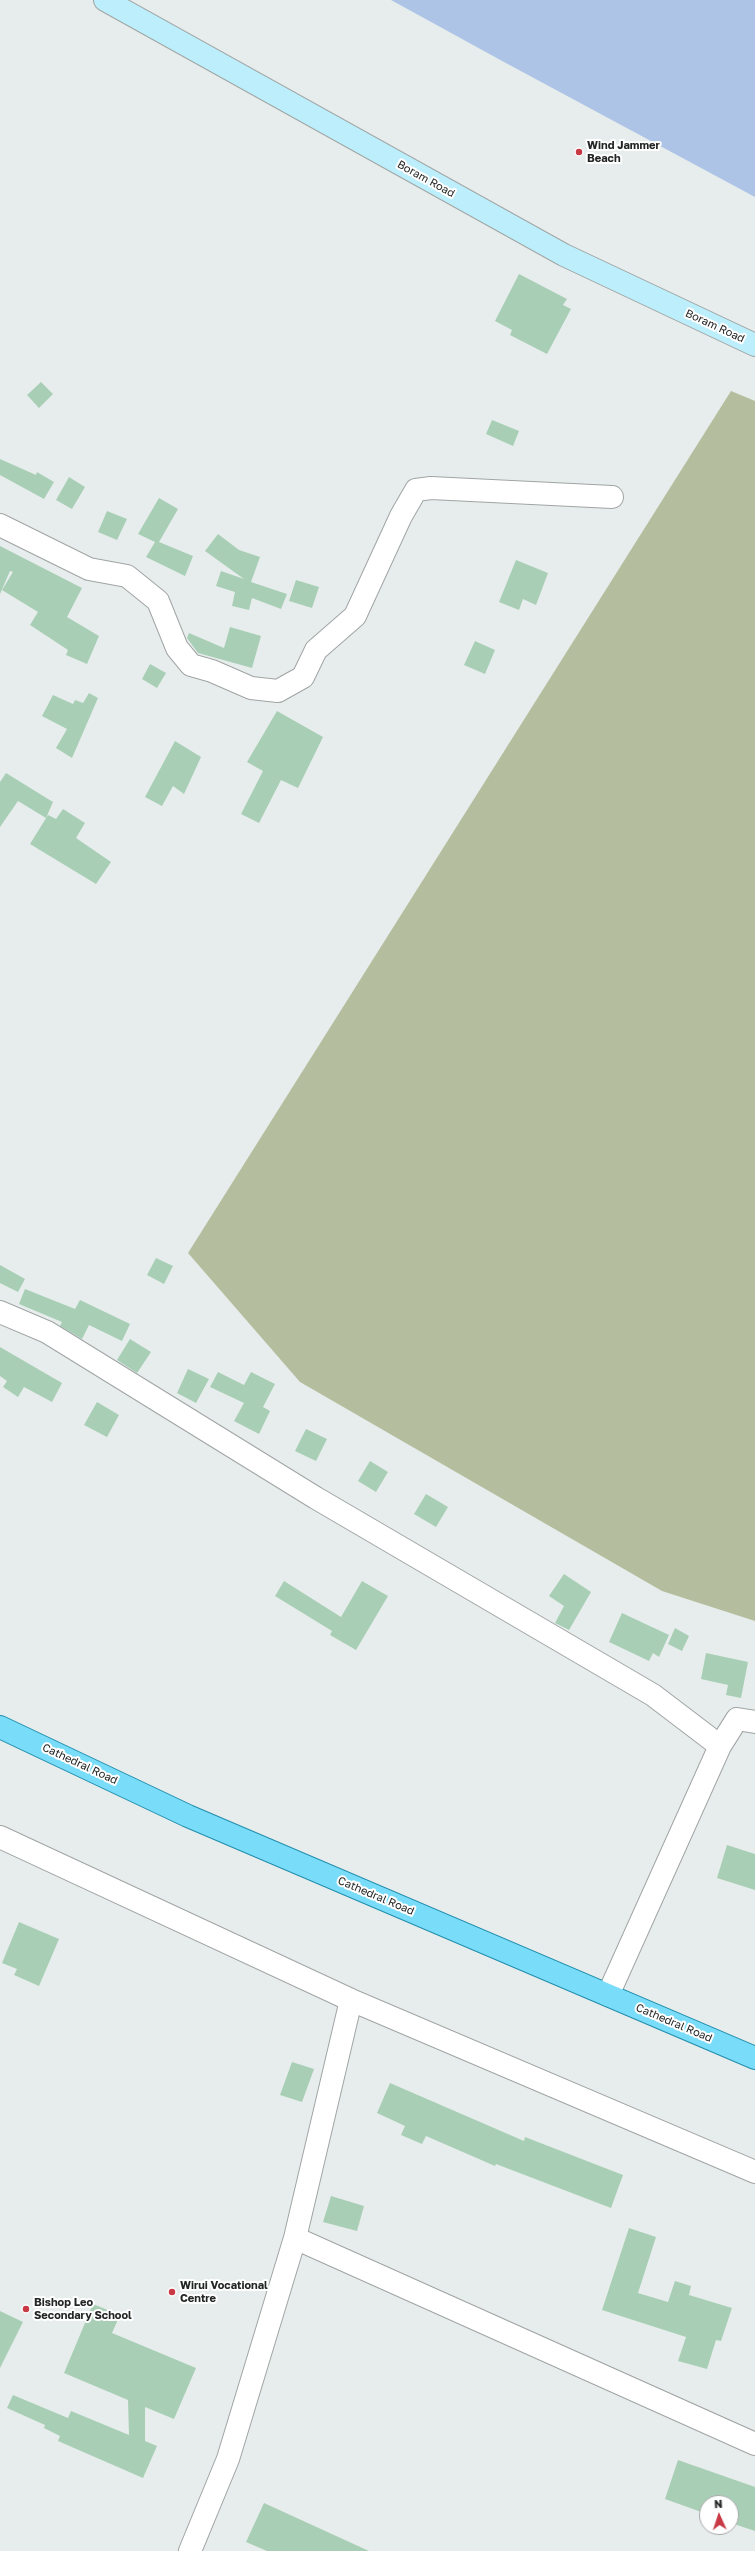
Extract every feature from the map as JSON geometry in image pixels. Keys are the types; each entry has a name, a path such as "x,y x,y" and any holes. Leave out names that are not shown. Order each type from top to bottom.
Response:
{"main road":[{"name":"Cathedral Road","path":"0,1727 188,1816 755,2058"}],"street":[{"name":"Boram Road","path":"104,0 564,256 755,345"},
{"path":"0,525 89,569 127,576 158,601 177,648 191,665 212,671 250,688 278,691 303,677 316,650 355,616 401,516 416,490 431,488 612,497"},
{"path":"0,1312 48,1332 316,1498 653,1695 720,1746"},
{"path":"608,1995 720,1746 738,1719 755,1722"},
{"path":"0,1837 351,2000 755,2172"},
{"path":"190,2551 228,2459 295,2238 351,2000"},
{"path":"295,2238 755,2444"}],"green space":[{"path":"731,391 755,401 755,1621 662,1591 300,1382 188,1253"}],"water":[{"path":"391,0 755,0 755,197 504,62"}],"building":[{"path":"519,274 567,299 563,305 571,309 547,354 510,335 512,330 495,321"},
{"path":"41,382 53,394 39,408 27,395"},
{"path":"492,420 519,431 513,446 486,434"},
{"path":"0,459 36,475 37,472 54,482 44,499 0,475"},
{"path":"69,477 85,487 72,509 56,500"},
{"path":"159,498 178,509 159,542 193,556 185,576 146,557 155,542 138,534"},
{"path":"107,511 127,519 117,540 98,532"},
{"path":"218,534 239,550 260,557 251,582 287,594 281,609 252,598 249,610 232,606 235,592 216,586 221,571 244,579 205,551"},
{"path":"0,546 82,588 67,617 99,636 87,664 66,655 68,650 30,625 38,612 2,590 13,572 10,571 0,594"},
{"path":"516,560 548,573 536,605 523,599 519,610 499,602"},
{"path":"296,580 319,587 312,608 289,601"},
{"path":"230,627 261,636 252,668 198,653 187,638 189,633 224,648"},
{"path":"475,641 495,650 485,674 464,665"},
{"path":"150,664 166,673 157,688 142,679"},
{"path":"89,693 98,698 72,758 56,748 67,729 42,716 53,695 73,704 75,700 83,703"},
{"path":"277,711 323,737 298,788 281,780 259,823 241,814 263,771 247,762"},
{"path":"175,741 201,757 184,794 173,786 162,806 145,797"},
{"path":"6,773 53,802 46,818 18,801 0,827 0,782"},
{"path":"63,809 85,823 76,838 111,862 96,884 30,844 48,815 56,819"},
{"path":"156,1258 173,1266 164,1284 147,1275"},
{"path":"0,1265 25,1279 18,1292 0,1283"},
{"path":"25,1289 75,1309 80,1300 130,1324 122,1341 89,1325 82,1339 60,1326 62,1322 19,1304"},
{"path":"130,1339 151,1352 137,1373 117,1360"},
{"path":"0,1347 62,1383 52,1402 24,1387 18,1397 3,1387 7,1381 0,1376"},
{"path":"188,1369 209,1379 196,1403 177,1393"},
{"path":"218,1372 244,1385 251,1372 275,1384 263,1407 270,1411 259,1434 234,1421 244,1403 210,1387"},
{"path":"97,1402 119,1415 107,1437 84,1425"},
{"path":"306,1429 327,1439 316,1461 295,1451"},
{"path":"370,1461 388,1472 376,1492 358,1481"},
{"path":"426,1494 448,1507 436,1527 414,1514"},
{"path":"564,1574 591,1592 569,1630 555,1623 564,1606 549,1596"},
{"path":"284,1581 341,1617 362,1581 388,1596 356,1650 330,1635 332,1631 275,1596"},
{"path":"622,1613 669,1635 659,1657 653,1653 649,1661 609,1642"},
{"path":"675,1628 689,1636 682,1651 668,1644"},
{"path":"706,1653 748,1662 741,1698 726,1695 728,1685 701,1679"},
{"path":"727,1845 755,1854 755,1890 717,1878"},
{"path":"19,1922 59,1939 39,1986 14,1975 17,1969 2,1963"},
{"path":"292,2062 314,2069 302,2102 280,2095"},
{"path":"390,2083 524,2141 525,2137 623,2175 611,2208 496,2164 495,2166 426,2136 422,2144 401,2135 405,2126 377,2113"},
{"path":"331,2196 364,2206 357,2231 323,2222"},
{"path":"629,2228 656,2237 638,2293 668,2302 675,2281 691,2286 689,2295 732,2308 721,2341 716,2340 707,2369 678,2361 686,2337 602,2310"},
{"path":"93,2304 120,2315 112,2333 196,2368 174,2419 145,2407 145,2441 157,2446 143,2478 58,2441 60,2436 44,2428 45,2425 7,2408 13,2395 68,2418 71,2411 129,2435 128,2400 64,2373"},
{"path":"0,2311 23,2322 0,2368"},
{"path":"678,2460 755,2487 755,2531 739,2526 739,2495 699,2495 699,2511 665,2499"},
{"path":"264,2503 369,2551 267,2551 246,2542"}],"place":[{"name":"Wind Jammer Beach","path":"579,152"},
{"name":"Wirui Vocational Centre","path":"172,2292"},
{"name":"Bishop Leo Secondary School","path":"26,2309"}]}
